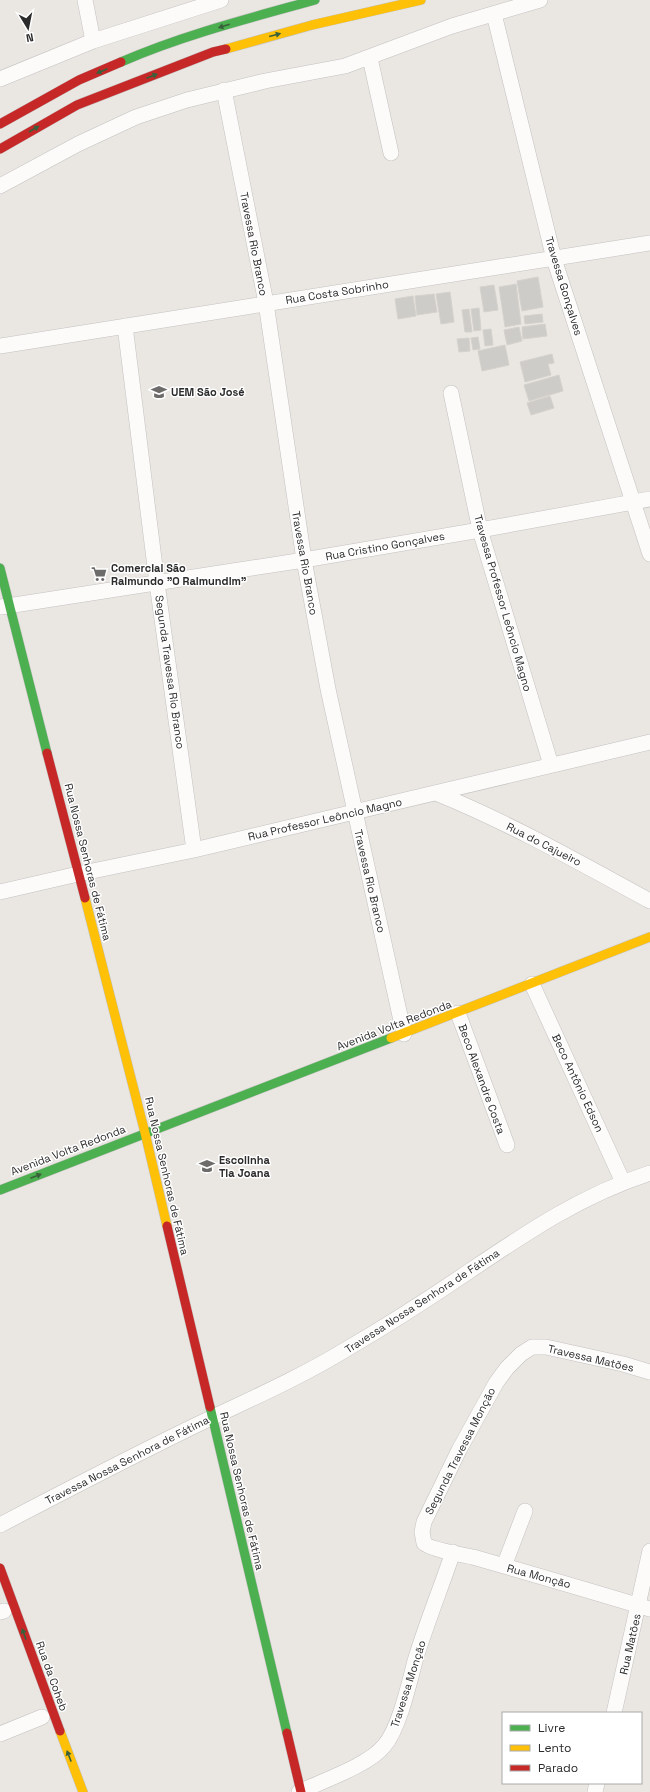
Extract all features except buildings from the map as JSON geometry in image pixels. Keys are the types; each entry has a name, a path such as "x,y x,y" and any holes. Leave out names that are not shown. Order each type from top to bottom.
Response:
{"main road":[{"path":"0,124 79,80 142,53 243,20 315,0"},
{"path":"0,149 78,105 213,52 312,25 421,0"},
{"name":"Rua Nossa Senhoras de Fátima","path":"0,568 5,607 78,874 145,1133 300,1792"},
{"name":"Avenida Volta Redonda","path":"0,1190 650,937"},
{"name":"Avenida Volta Redonda","path":"0,1181 55,1160 145,1133"},
{"name":"Rua da Coheb","path":"0,1568 83,1792"}],"street":[{"path":"85,0 93,41"},
{"path":"0,79 93,41 221,0"},
{"path":"0,186 78,144 136,118 187,100 224,90 345,66 370,58 452,26 540,0"},
{"name":"Travessa Gonçalves","path":"494,14 554,259 650,554"},
{"path":"370,58 391,153"},
{"name":"Travessa Rio Branco","path":"224,90 266,303 304,560 328,689 404,1034"},
{"name":"Rua Costa Sobrinho","path":"0,346 650,243"},
{"name":"Segunda Travessa Rio Branco","path":"125,326 157,582 194,850"},
{"name":"Travessa Professor Leôncio Magno","path":"451,393 480,530 551,765"},
{"name":"Rua Cristino Gonçalves","path":"5,607 304,560 650,499"},
{"name":"Rua Professor Leôncio Magno","path":"0,892 194,850 650,742"},
{"name":"Rua do Cajueiro","path":"436,793 469,806 550,846 650,901"},
{"name":"Beco Antônio Edson","path":"532,984 623,1182"},
{"name":"Beco Alexandre Costa","path":"458,1013 507,1145"},
{"name":"Travessa Nossa Senhora de Fátima","path":"0,1525 110,1467 285,1383 344,1352 409,1312 528,1232 564,1210 602,1190 650,1173"},
{"name":"Travessa Matões","path":"532,1347 546,1347 623,1364 650,1372"},
{"name":"Segunda Travessa Monção","path":"426,1546 423,1538 424,1522 484,1404 496,1382 507,1368 521,1354 532,1347"},
{"path":"504,1566 525,1511"},
{"name":"Rua Monção","path":"426,1546 504,1566 644,1607"},
{"name":"Rua Matões","path":"614,1712 644,1607 650,1551"},
{"name":"Travessa Monção","path":"300,1792 361,1764 375,1755 390,1737 402,1707 416,1660 453,1552"},
{"path":"0,1734 42,1718"}],"traffic: fast":[{"path":"121,62 192,35 315,0"},
{"path":"0,568 47,753"},
{"path":"0,1190 391,1038"},
{"path":"210,1407 287,1733"}],"traffic: slow":[{"path":"226,49 312,25 421,0"},
{"path":"85,898 145,1133 167,1226"},
{"path":"391,1038 650,937"},
{"path":"60,1731 83,1792"}],"traffic: jam":[{"path":"0,149 77,105 213,52 226,49"},
{"path":"0,124 79,80 121,62"},
{"path":"47,753 85,898"},
{"path":"167,1226 210,1407"},
{"path":"0,1568 60,1731"},
{"path":"287,1733 301,1792"}],"place":[{"name":"UEM São José","path":"159,392"},
{"name":"Comercial São Raimundo \"O Raimundim\"","path":"99,574"},
{"name":"Escolinha Tia Joana","path":"207,1166"}]}
